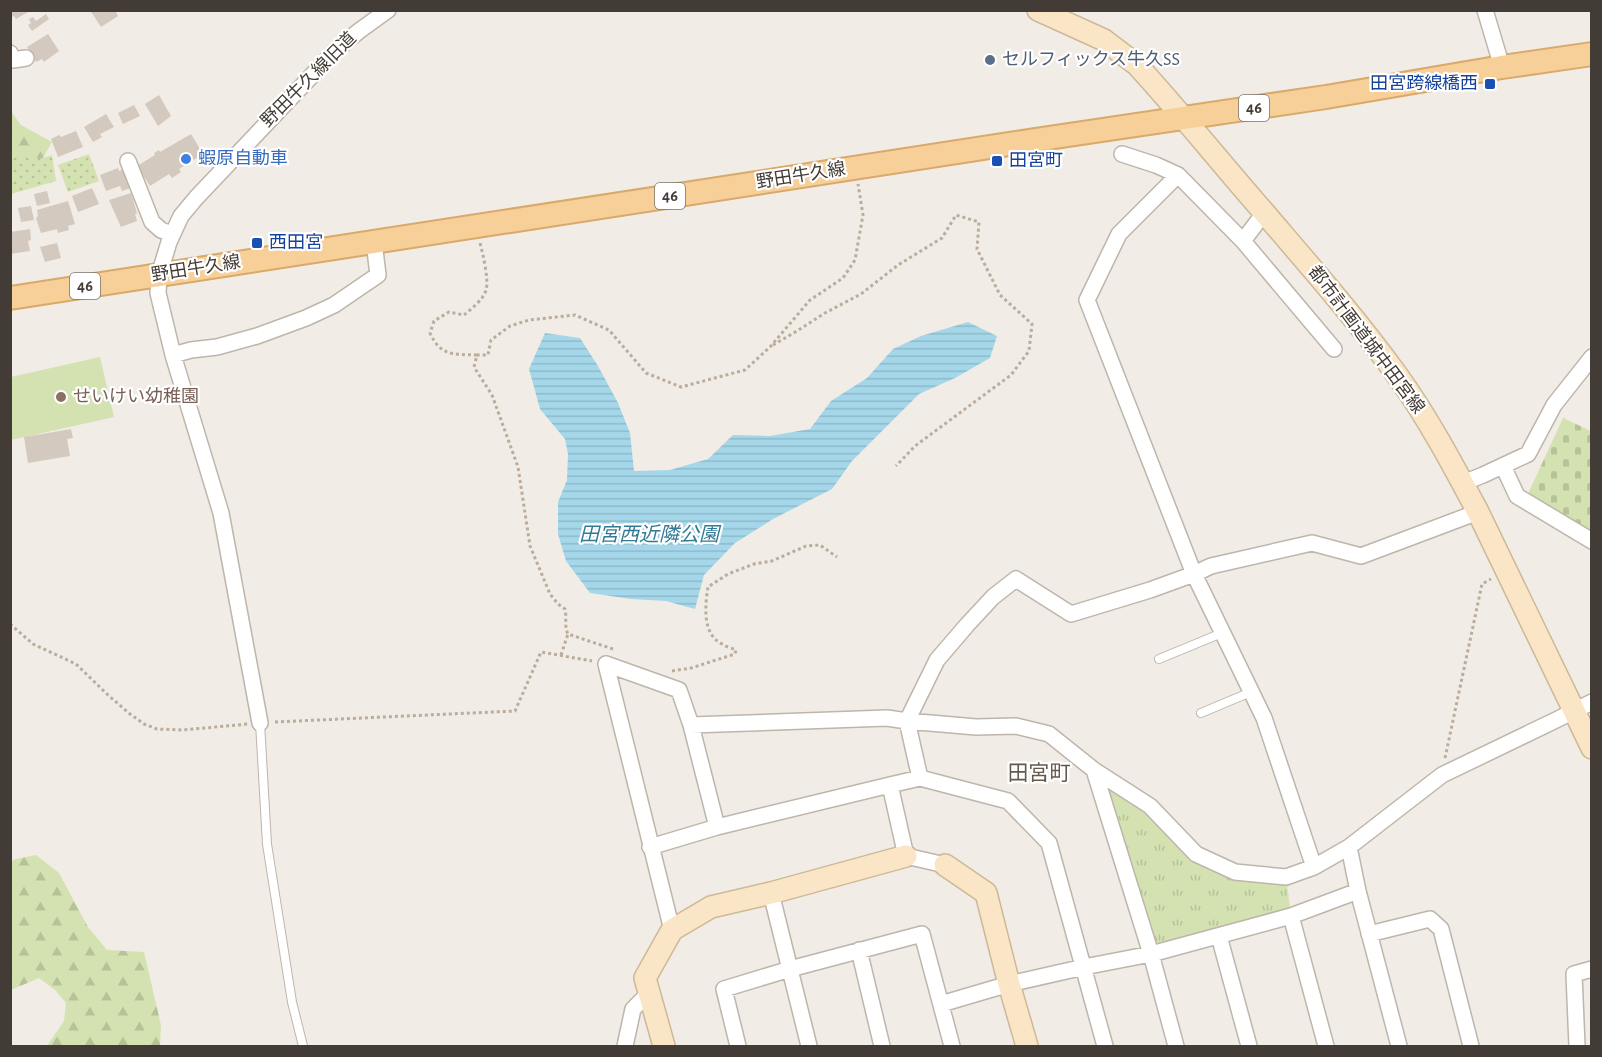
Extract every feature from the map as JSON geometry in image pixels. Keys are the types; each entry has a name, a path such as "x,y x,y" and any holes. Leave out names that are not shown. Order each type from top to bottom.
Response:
{"main road":[{"name":"野田牛久線","path":"10,298 374,242 478,232 856,167 1315,99 1592,54"}],"street":[{"name":"野田牛久線旧道","path":"159,274 172,234 181,216 196,198 336,50 388,10"},
{"name":"都市計画道城中田宮線","path":"1038,10 1104,39 1137,66 1311,267 1391,367 1440,441 1506,570 1582,706 1592,748"},
{"path":"1485,10 1502,67"},
{"path":"10,53 13,60 26,58"},
{"path":"1122,154 1178,175 1243,241 1334,349"},
{"path":"128,161 152,222 161,230 172,234"},
{"path":"1178,175 1119,234 1087,300 1194,574 1264,718 1314,867"},
{"path":"1243,241 1264,213"},
{"path":"173,355 217,347 257,336 334,305 378,275 374,242"},
{"path":"159,274 158,293 173,355 221,513 260,723"},
{"path":"1463,483 1528,454 1554,405 1592,357"},
{"path":"1503,466 1517,496 1592,541"},
{"path":"920,778 907,721 938,660 993,597 1016,579 1071,614 1150,590 1211,566 1312,543 1361,556 1478,512"},
{"path":"606,663 679,690 691,725 717,827"},
{"path":"606,663 672,930"},
{"path":"691,725 887,718 976,727 1016,726 1049,734 1095,770 1150,806 1196,854 1235,872 1286,877 1314,867 1349,847 1442,775 1582,706"},
{"path":"1095,770 1151,954 1176,1047"},
{"path":"650,847 717,827 920,778 1008,801 1049,843 1105,1047"},
{"path":"890,785 906,856"},
{"path":"1349,847 1358,891 1399,1047"},
{"path":"664,1047 645,978 672,930 711,907 906,856 945,865 986,893 1027,1047"},
{"path":"941,1004 1009,984 1151,954 1219,936 1291,916 1358,891"},
{"path":"771,893 809,1047"},
{"path":"1291,916 1326,1047"},
{"path":"1369,934 1430,919 1442,929 1471,1047"},
{"path":"738,1047 724,989 922,934 952,1047"},
{"path":"1219,936 1249,1047"},
{"path":"858,950 882,1047"},
{"path":"1577,1047 1574,974 1592,969"},
{"path":"625,1047 633,1010 649,993"}],"lane":[{"path":"1159,659 1222,633"},
{"path":"1201,713 1251,692"},
{"path":"260,723 267,844 292,1002 303,1047"}],"path":[{"path":"478,232 486,267 486,290 476,305 464,315 449,312 434,321 430,333 435,345 449,354 488,355 490,340 510,326 529,320 575,315 609,330 646,373 681,387 745,370 770,347 810,300 843,278 855,260 863,215 856,167"},
{"path":"770,347 861,294 898,265 942,237 956,214 979,222 977,249 1000,295 1032,324 1029,351 1011,375 915,446 896,466"},
{"path":"477,356 474,367 492,396 518,467 530,546 550,594 565,609 568,634 561,656"},
{"path":"666,672 691,668 735,654 736,650 720,644 707,628 708,586 728,574 754,564 772,561 806,546 820,545 837,557"},
{"path":"1442,775 1482,584 1506,570"},
{"path":"10,624 33,644 76,664 130,714 144,724 157,729 183,730 260,723 515,711 541,652 606,663"},
{"path":"568,634 617,651"}],"green space":[{"path":"10,110 21,125 52,142 43,158 11,158"},
{"path":"89,154 99,181 68,192 58,165"},
{"path":"52,155 56,181 11,194 10,158 43,158"},
{"name":"せいけい幼稚園","path":"100,357 114,417 11,440 11,377"},
{"path":"1563,418 1591,431 1591,537 1527,496"},
{"path":"1094,770 1196,854 1235,872 1286,877 1291,916 1151,954"},
{"path":"36,855 59,873 88,927 107,950 144,952 161,1025 160,1046 47,1046 64,1021 66,1003 55,990 39,978 11,990 11,861"}],"water":[{"name":"田宮西近隣公園","path":"968,322 997,336 990,358 955,378 919,394 852,461 832,489 773,519 735,543 704,575 695,609 666,601 590,593 566,561 558,534 558,502 567,480 568,454 565,439 540,409 529,369 545,333 580,338 618,403 630,433 634,471 670,470 708,459 733,435 770,436 810,429 831,401 867,378 893,349 921,336"}],"building":[{"path":"10,10 27,10 28,12 16,19 14,16 10,18"},
{"path":"90,10 115,10 118,16 101,27"},
{"path":"46,14 49,19 32,31 28,25 31,23 29,19 33,17 36,21"},
{"path":"48,34 59,51 44,62 42,59 36,62 27,47"},
{"path":"159,95 171,116 158,126 145,104"},
{"path":"134,105 140,116 123,124 118,113"},
{"path":"106,114 114,127 100,134 102,137 93,142 84,127"},
{"path":"76,131 83,147 58,157 51,139"},
{"path":"191,134 203,154 179,169 181,172 172,178 169,174 150,186 137,166 159,150 160,152"},
{"path":"118,168 119,171 124,169 130,188 122,191 120,186 106,191 100,175"},
{"path":"92,188 99,204 78,212 72,196"},
{"path":"47,191 50,203 37,206 34,194"},
{"path":"131,193 137,221 121,227 109,200"},
{"path":"68,201 75,224 68,226 69,230 58,233 57,229 41,233 36,218 37,210"},
{"path":"31,206 34,220 21,222 18,208"},
{"path":"30,229 31,240 28,241 30,251 10,254 10,232"},
{"path":"57,243 61,258 45,262 40,247"},
{"path":"71,429 73,438 67,439 70,456 28,463 24,437"}],"place":[{"name":"セルフィックス牛久SS","path":"990,60"},
{"name":"田宮跨線橋西","path":"1490,84"},
{"name":"蝦原自動車","path":"186,159"},
{"name":"田宮町","path":"997,161"},
{"name":"西田宮","path":"257,243"},
{"name":"せいけい幼稚園","path":"61,397"}],"district":[{"name":"田宮町","path":"1039,773"}]}
